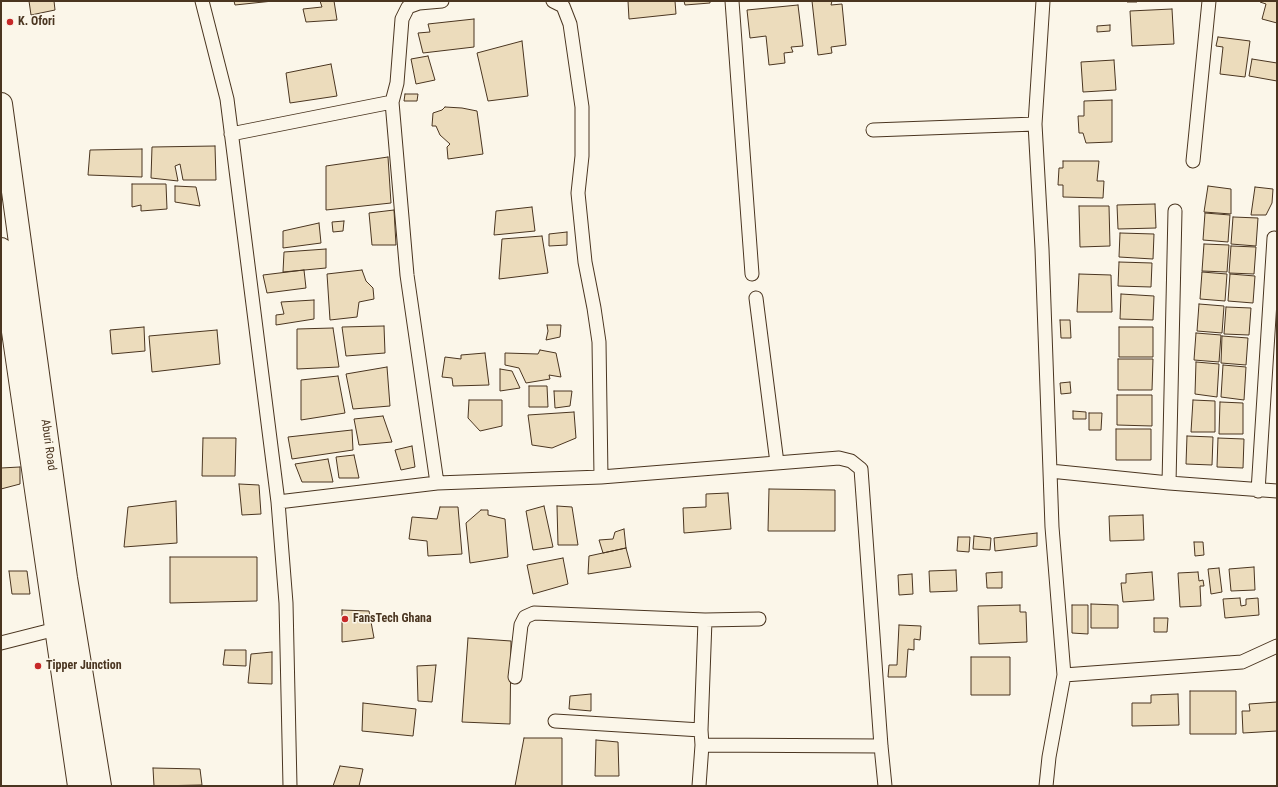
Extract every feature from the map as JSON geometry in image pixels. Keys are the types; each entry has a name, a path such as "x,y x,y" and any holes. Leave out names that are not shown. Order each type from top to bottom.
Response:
{"highway":[{"name":"Aburi Road","path":"1,104 66,578 100,786"},
{"name":"Aburi Road","path":"1,249 79,786"}],"street":[{"path":"202,1 227,99 278,502 286,603 290,786"},
{"path":"437,483 407,275 392,102 397,83 402,18 408,7 419,3 442,1"},
{"path":"732,1 752,274"},
{"path":"1043,1 1035,124 1042,249 1052,527 1064,675 1049,757 1046,786"},
{"path":"1193,161 1210,1"},
{"path":"559,3 570,24 582,107 582,156 578,193 584,262 594,308 599,342 601,477"},
{"path":"231,134 392,102"},
{"path":"873,130 1035,124"},
{"path":"1169,483 1175,211"},
{"path":"1258,491 1274,238"},
{"path":"756,298 777,463"},
{"path":"278,502 437,483 601,477 839,458 851,461 860,469 885,786"},
{"path":"1050,471 1258,491 1277,491"},
{"path":"515,677 521,625 524,617 534,614 705,620 759,619"},
{"path":"699,786 702,745 701,730 705,620"},
{"path":"1,643 56,630"},
{"path":"1064,675 1242,662 1277,646"},
{"path":"555,721 701,730"},
{"path":"702,745 881,746"}],"building":[{"path":"29,1 54,1 55,10 31,15"},
{"path":"234,1 273,1 235,5"},
{"path":"320,1 334,1 337,20 306,22 303,9 322,7"},
{"path":"628,1 675,1 676,14 629,19"},
{"path":"684,1 710,1 710,3 685,5"},
{"path":"812,1 832,1 831,5 842,4 846,45 831,47 832,53 818,55"},
{"path":"1260,1 1277,1 1277,23 1262,19 1266,4"},
{"path":"798,5 803,46 791,47 793,52 784,53 785,63 769,65 766,36 750,38 747,10"},
{"path":"1172,9 1174,44 1132,46 1130,11"},
{"path":"474,19 474,47 423,53 418,33 430,32 428,24"},
{"path":"1110,25 1110,31 1097,32 1097,26"},
{"path":"1218,37 1250,41 1245,77 1220,74 1223,47 1216,46"},
{"path":"522,41 528,96 488,101 477,53"},
{"path":"428,56 435,80 416,84 411,59"},
{"path":"1252,59 1277,63 1277,81 1249,76"},
{"path":"1114,60 1116,90 1083,92 1081,62"},
{"path":"331,64 337,96 290,103 286,73"},
{"path":"405,94 418,94 417,101 404,101"},
{"path":"1112,100 1112,142 1086,143 1083,133 1079,133 1078,116 1084,116 1084,101"},
{"path":"445,107 477,111 483,154 448,159 447,147 450,144 440,135 436,126 432,126 433,113 442,110"},
{"path":"215,146 216,180 183,180 180,164 175,166 178,181 151,178 152,147"},
{"path":"142,149 142,177 88,175 90,150"},
{"path":"388,157 391,203 326,210 326,166"},
{"path":"1063,161 1099,161 1097,181 1104,181 1103,198 1063,197 1063,185 1058,185 1059,168 1063,168"},
{"path":"132,184 166,184 167,209 141,211 141,205 132,207"},
{"path":"175,186 196,187 200,206 175,202"},
{"path":"1208,186 1231,189 1231,214 1204,212"},
{"path":"1255,187 1273,189 1272,203 1266,215 1251,215"},
{"path":"1155,204 1156,228 1118,229 1117,205"},
{"path":"1079,206 1109,206 1110,246 1080,247"},
{"path":"532,207 535,231 494,235 496,211"},
{"path":"394,210 396,245 372,245 369,213"},
{"path":"1205,213 1230,215 1228,242 1203,240"},
{"path":"1233,217 1258,218 1256,246 1231,244"},
{"path":"344,221 343,231 333,232 332,222"},
{"path":"319,223 321,243 283,248 283,231"},
{"path":"567,232 567,245 549,246 549,234"},
{"path":"1120,233 1154,234 1153,259 1119,257"},
{"path":"542,236 548,273 499,279 502,239"},
{"path":"1204,244 1229,245 1227,272 1202,271"},
{"path":"1231,246 1256,247 1254,274 1229,273"},
{"path":"326,249 326,268 283,272 284,252"},
{"path":"1119,262 1152,263 1151,287 1118,286"},
{"path":"304,270 306,288 267,293 263,275"},
{"path":"362,270 366,281 373,288 374,299 359,302 357,317 330,320 327,274"},
{"path":"1202,272 1227,274 1225,301 1200,299"},
{"path":"1079,274 1111,275 1112,312 1077,312"},
{"path":"1230,274 1255,276 1253,303 1228,301"},
{"path":"1121,294 1154,296 1153,320 1120,319"},
{"path":"314,300 314,319 276,325 276,315 284,314 281,302"},
{"path":"1199,304 1224,306 1222,333 1197,331"},
{"path":"1226,307 1251,308 1249,335 1224,334"},
{"path":"1060,320 1070,320 1071,338 1061,338"},
{"path":"547,325 561,325 560,337 546,340 548,331"},
{"path":"384,326 385,353 346,356 342,327"},
{"path":"144,327 145,351 112,354 110,330"},
{"path":"1119,327 1153,327 1153,357 1119,357"},
{"path":"333,328 339,367 297,369 297,329"},
{"path":"217,330 220,364 152,372 149,336"},
{"path":"1196,333 1221,335 1219,362 1194,360"},
{"path":"1222,336 1248,338 1246,365 1221,363"},
{"path":"540,350 556,353 561,377 549,375 550,379 526,383 519,368 505,365 505,353 538,354"},
{"path":"485,353 489,385 453,386 452,378 442,377 445,357 461,359 461,355"},
{"path":"1118,359 1153,359 1152,390 1118,390"},
{"path":"1196,362 1219,364 1217,397 1195,394"},
{"path":"1223,365 1246,367 1244,400 1221,397"},
{"path":"387,367 390,406 353,409 346,374"},
{"path":"500,369 512,371 520,388 500,391"},
{"path":"338,376 345,413 301,420 301,380"},
{"path":"1070,382 1071,393 1061,394 1060,383"},
{"path":"529,386 547,386 548,407 529,407"},
{"path":"554,391 572,391 570,406 555,408"},
{"path":"1117,395 1152,395 1152,426 1117,425"},
{"path":"469,400 502,400 502,426 480,431 468,418"},
{"path":"1193,400 1215,401 1215,432 1191,432"},
{"path":"1220,402 1243,403 1243,434 1219,434"},
{"path":"1073,411 1086,412 1086,419 1073,419"},
{"path":"574,412 576,438 552,448 532,445 528,415"},
{"path":"1089,413 1102,413 1101,430 1089,430"},
{"path":"383,416 392,442 359,445 354,419"},
{"path":"1116,429 1151,429 1151,460 1116,460"},
{"path":"352,430 353,450 292,459 288,437"},
{"path":"1187,436 1213,437 1212,465 1186,464"},
{"path":"203,438 236,438 235,476 202,476"},
{"path":"1218,438 1244,439 1243,468 1217,467"},
{"path":"412,446 415,467 401,470 395,450"},
{"path":"354,455 359,478 339,478 336,457"},
{"path":"328,459 333,482 302,482 295,464"},
{"path":"20,467 20,484 1,489 1,468"},
{"path":"239,484 259,485 261,514 242,515"},
{"path":"769,489 835,490 835,531 768,531"},
{"path":"728,493 731,529 684,533 683,508 706,507 706,494"},
{"path":"176,501 177,543 124,547 128,507"},
{"path":"544,506 553,547 533,550 526,511"},
{"path":"557,506 572,507 578,545 558,545"},
{"path":"440,507 458,507 462,554 428,556 427,541 409,539 412,517 437,519"},
{"path":"481,510 488,510 488,515 505,519 508,557 470,563 466,523"},
{"path":"1143,515 1144,540 1110,541 1109,516"},
{"path":"624,529 626,548 603,553 599,540 613,539 615,532"},
{"path":"1037,533 1037,546 995,551 994,538"},
{"path":"974,536 991,538 990,550 973,549"},
{"path":"958,537 970,537 969,552 957,551"},
{"path":"1194,542 1203,542 1204,555 1195,556"},
{"path":"626,548 631,567 588,574 589,556"},
{"path":"170,557 257,557 257,601 170,603"},
{"path":"563,558 568,584 533,594 527,565"},
{"path":"1254,567 1255,590 1231,591 1229,569"},
{"path":"1219,568 1222,592 1211,594 1208,569"},
{"path":"956,570 957,591 930,592 929,571"},
{"path":"9,571 27,571 30,594 12,594"},
{"path":"1002,572 1002,588 987,588 986,573"},
{"path":"1152,572 1154,600 1123,602 1121,583 1126,583 1126,574"},
{"path":"1198,572 1199,581 1203,580 1204,586 1200,586 1201,606 1180,607 1178,573"},
{"path":"912,574 913,594 899,595 898,575"},
{"path":"1240,598 1241,606 1246,605 1246,599 1258,598 1259,615 1225,618 1223,599"},
{"path":"1091,604 1118,605 1118,628 1091,628"},
{"path":"1020,605 1020,612 1026,612 1027,642 979,644 978,606"},
{"path":"1072,605 1088,605 1088,634 1072,633"},
{"path":"342,610 369,611 374,638 342,642"},
{"path":"1154,618 1168,618 1167,632 1154,632"},
{"path":"899,625 921,626 920,640 914,639 914,650 908,649 906,677 888,677 889,665 897,665"},
{"path":"468,638 511,641 510,724 462,722"},
{"path":"225,650 246,650 246,666 223,665"},
{"path":"272,652 272,684 248,683 251,654"},
{"path":"971,657 1010,657 1010,695 971,695"},
{"path":"436,665 432,702 418,701 417,666"},
{"path":"1190,691 1236,691 1236,734 1190,734"},
{"path":"591,694 591,711 569,709 570,696"},
{"path":"1178,694 1179,725 1132,726 1132,703 1151,703 1151,695"},
{"path":"1277,702 1277,731 1243,733 1242,711 1250,711 1249,704"},
{"path":"363,703 416,709 413,736 362,731"},
{"path":"524,738 562,738 562,786 515,786"},
{"path":"596,740 618,742 619,776 595,776"},
{"path":"340,766 363,769 359,786 333,786"},
{"path":"153,768 200,769 202,785 154,786"}],"place":[{"name":"K. Ofori","path":"10,22"},
{"name":"FansTech Ghana","path":"345,619"},
{"name":"Tipper Junction","path":"38,666"}]}
